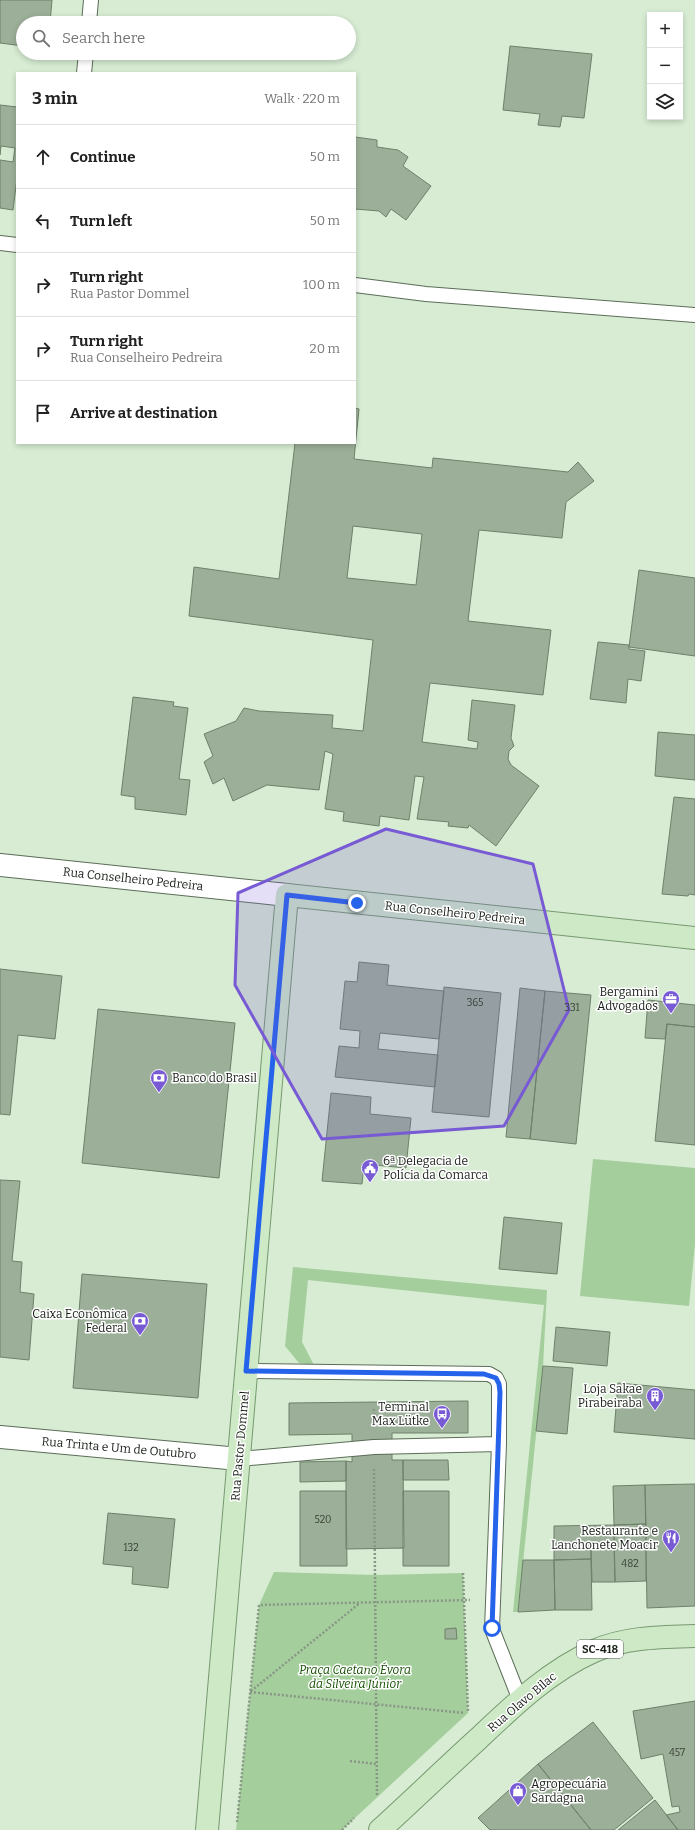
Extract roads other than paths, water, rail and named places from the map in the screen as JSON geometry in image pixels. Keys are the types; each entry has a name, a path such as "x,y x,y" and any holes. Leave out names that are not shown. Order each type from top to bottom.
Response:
{"main road":[{"name":"Rua Conselheiro Pedreira","path":"287,895 695,938"},
{"name":"Rua Pastor Dommel","path":"207,1830 287,895"},
{"name":"Rua Olavo Bilac","path":"380,1830 520,1700 565,1666 594,1651 615,1644 641,1639 695,1636"}],"street":[{"name":"Rua Conselheiro Pedreira","path":"0,865 287,895"},
{"name":"Rua Trinta e Um de Outubro","path":"0,1437 239,1459"}],"lane":[{"path":"90,16 91,0"},
{"path":"84,72 85,60"},
{"path":"0,243 16,245"},
{"path":"356,285 426,294 695,315"},
{"path":"246,1371 489,1374 496,1378 499,1384 499,1444 492,1628 520,1700"},
{"path":"239,1459 374,1447 499,1444"}],"place":[{"name":"Bergamini Advogados","path":"671,1014"},
{"name":"Banco do Brasil","path":"159,1093"},
{"name":"6ª Delegacia de Polícia da Comarca","path":"370,1183"},
{"name":"Caixa Econômica Federal","path":"140,1336"},
{"name":"Loja Sakae Pirabeiraba","path":"655,1411"},
{"name":"Terminal Max Lütke","path":"442,1429"},
{"name":"Restaurante e Lanchonete Moacir","path":"671,1553"},
{"name":"Agropecuária Sardagna","path":"518,1806"}],"park label":[{"name":"Praça Caetano Évora da Silveira Júnior","path":"355,1677"}]}
